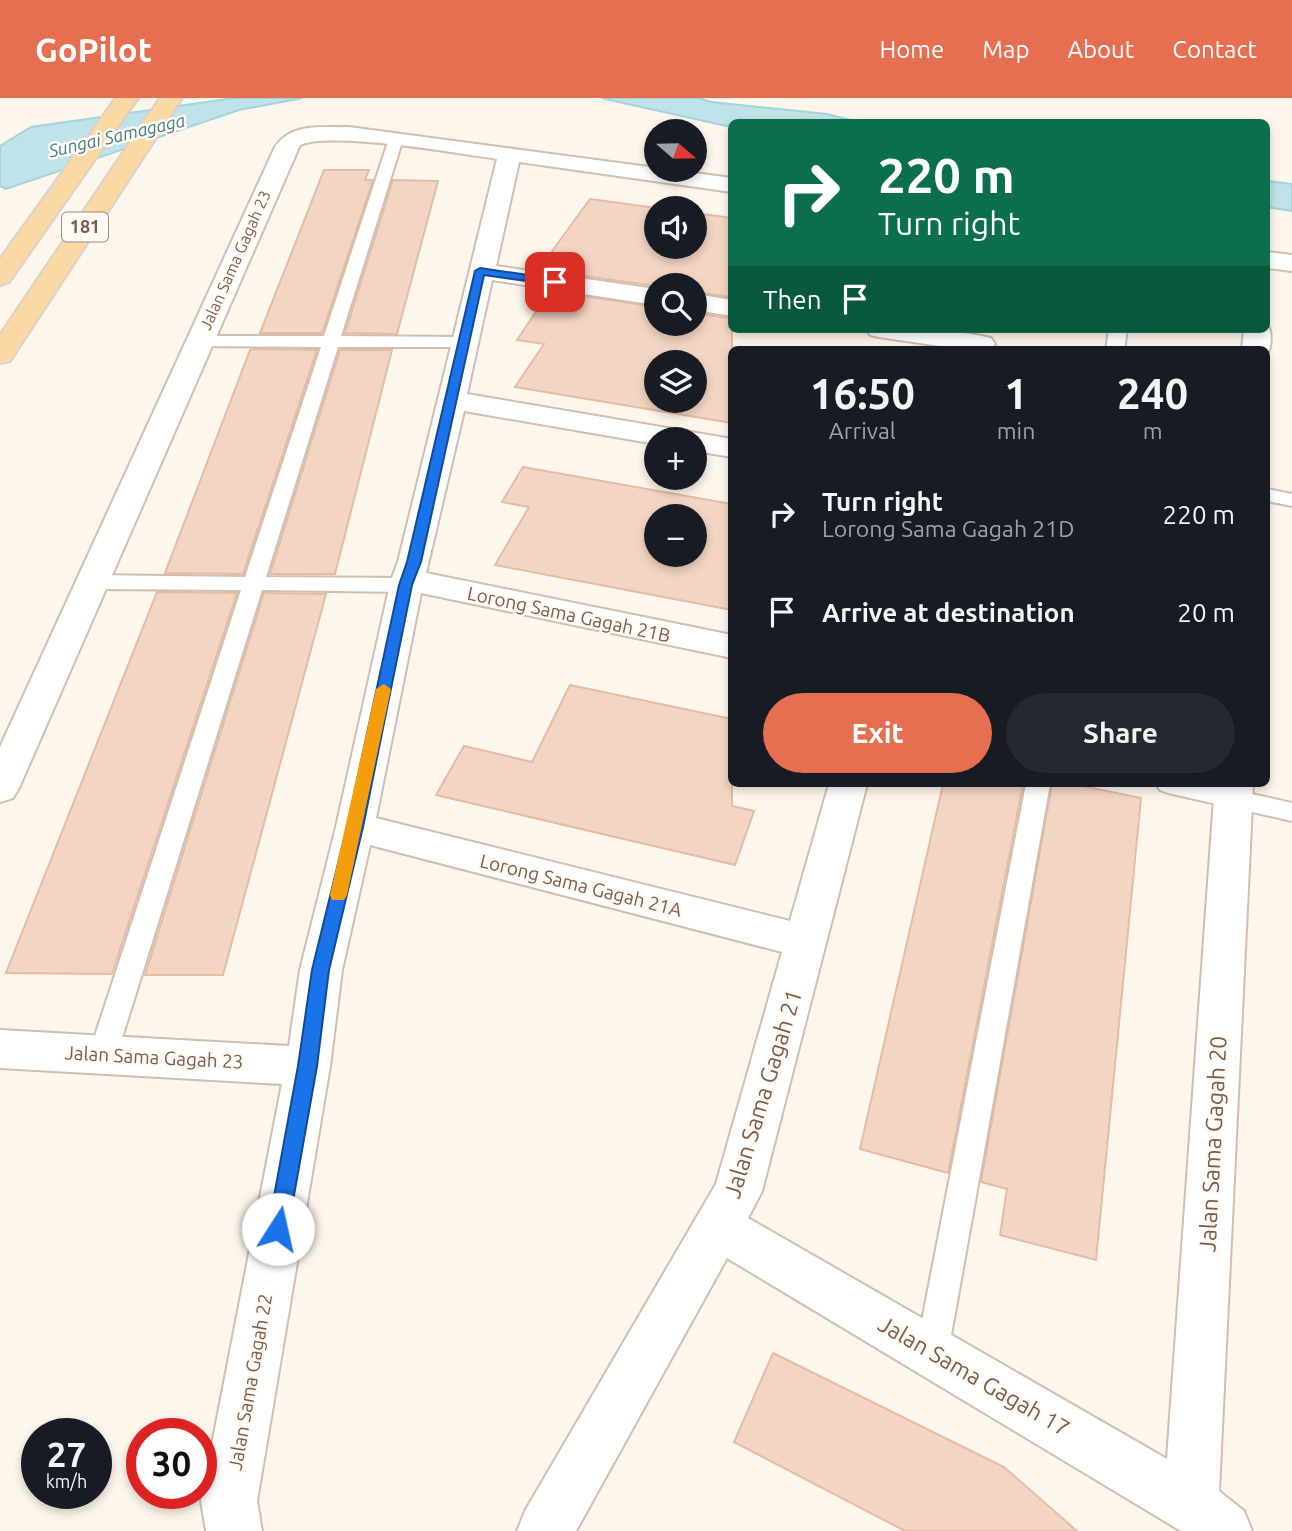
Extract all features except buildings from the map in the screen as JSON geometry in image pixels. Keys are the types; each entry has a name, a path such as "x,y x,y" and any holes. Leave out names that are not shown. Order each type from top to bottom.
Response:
{"main road":[{"name":"181","path":"0,277 127,98"},
{"name":"181","path":"0,355 171,98"}],"street":[{"name":"Jalan Sama Gagah 23","path":"0,788 286,147 292,140 316,134 397,139 728,185"},
{"name":"Jalan Sama Gagah 22","path":"231,1516 308,1066 321,970 355,827 406,583 414,562 463,342 509,154"},
{"path":"1270,260 1292,263"},
{"path":"480,271 644,295"},
{"path":"707,304 728,306"},
{"path":"913,333 982,341"},
{"path":"450,400 644,433"},
{"path":"707,444 728,447"},
{"name":"Lorong Sama Gagah 21B","path":"406,583 728,646"},
{"name":"Jalan Sama Gagah 21","path":"545,1531 738,1191 847,787"},
{"name":"Jalan Sama Gagah 20","path":"1208,1517 1234,791"},
{"name":"Lorong Sama Gagah 21A","path":"355,827 807,942"},
{"name":"Jalan Sama Gagah 23","path":"0,1049 308,1066"},
{"name":"Jalan Sama Gagah 17","path":"719,1227 1208,1517"}],"lane":[{"path":"103,1054 397,139"},
{"path":"200,341 463,342"},
{"path":"1270,496 1292,500"},
{"path":"92,582 406,583"},
{"path":"932,1352 1037,787"},
{"path":"1196,787 1234,791 1292,812"}],"water":[{"name":"Sungai Samagaga","path":"234,98 303,98 239,110 6,189 0,186 0,146 31,127"},
{"path":"601,98 699,98 711,102 827,114 846,119 728,119 728,126 707,122 707,119 695,119"},
{"path":"1270,181 1292,184 1292,211 1270,207"}],"slow traffic":[{"path":"338,895 384,689"}],"route":[{"path":"278,1229 308,1066 321,970 355,827 407,580 414,562 480,271 555,282"}]}
